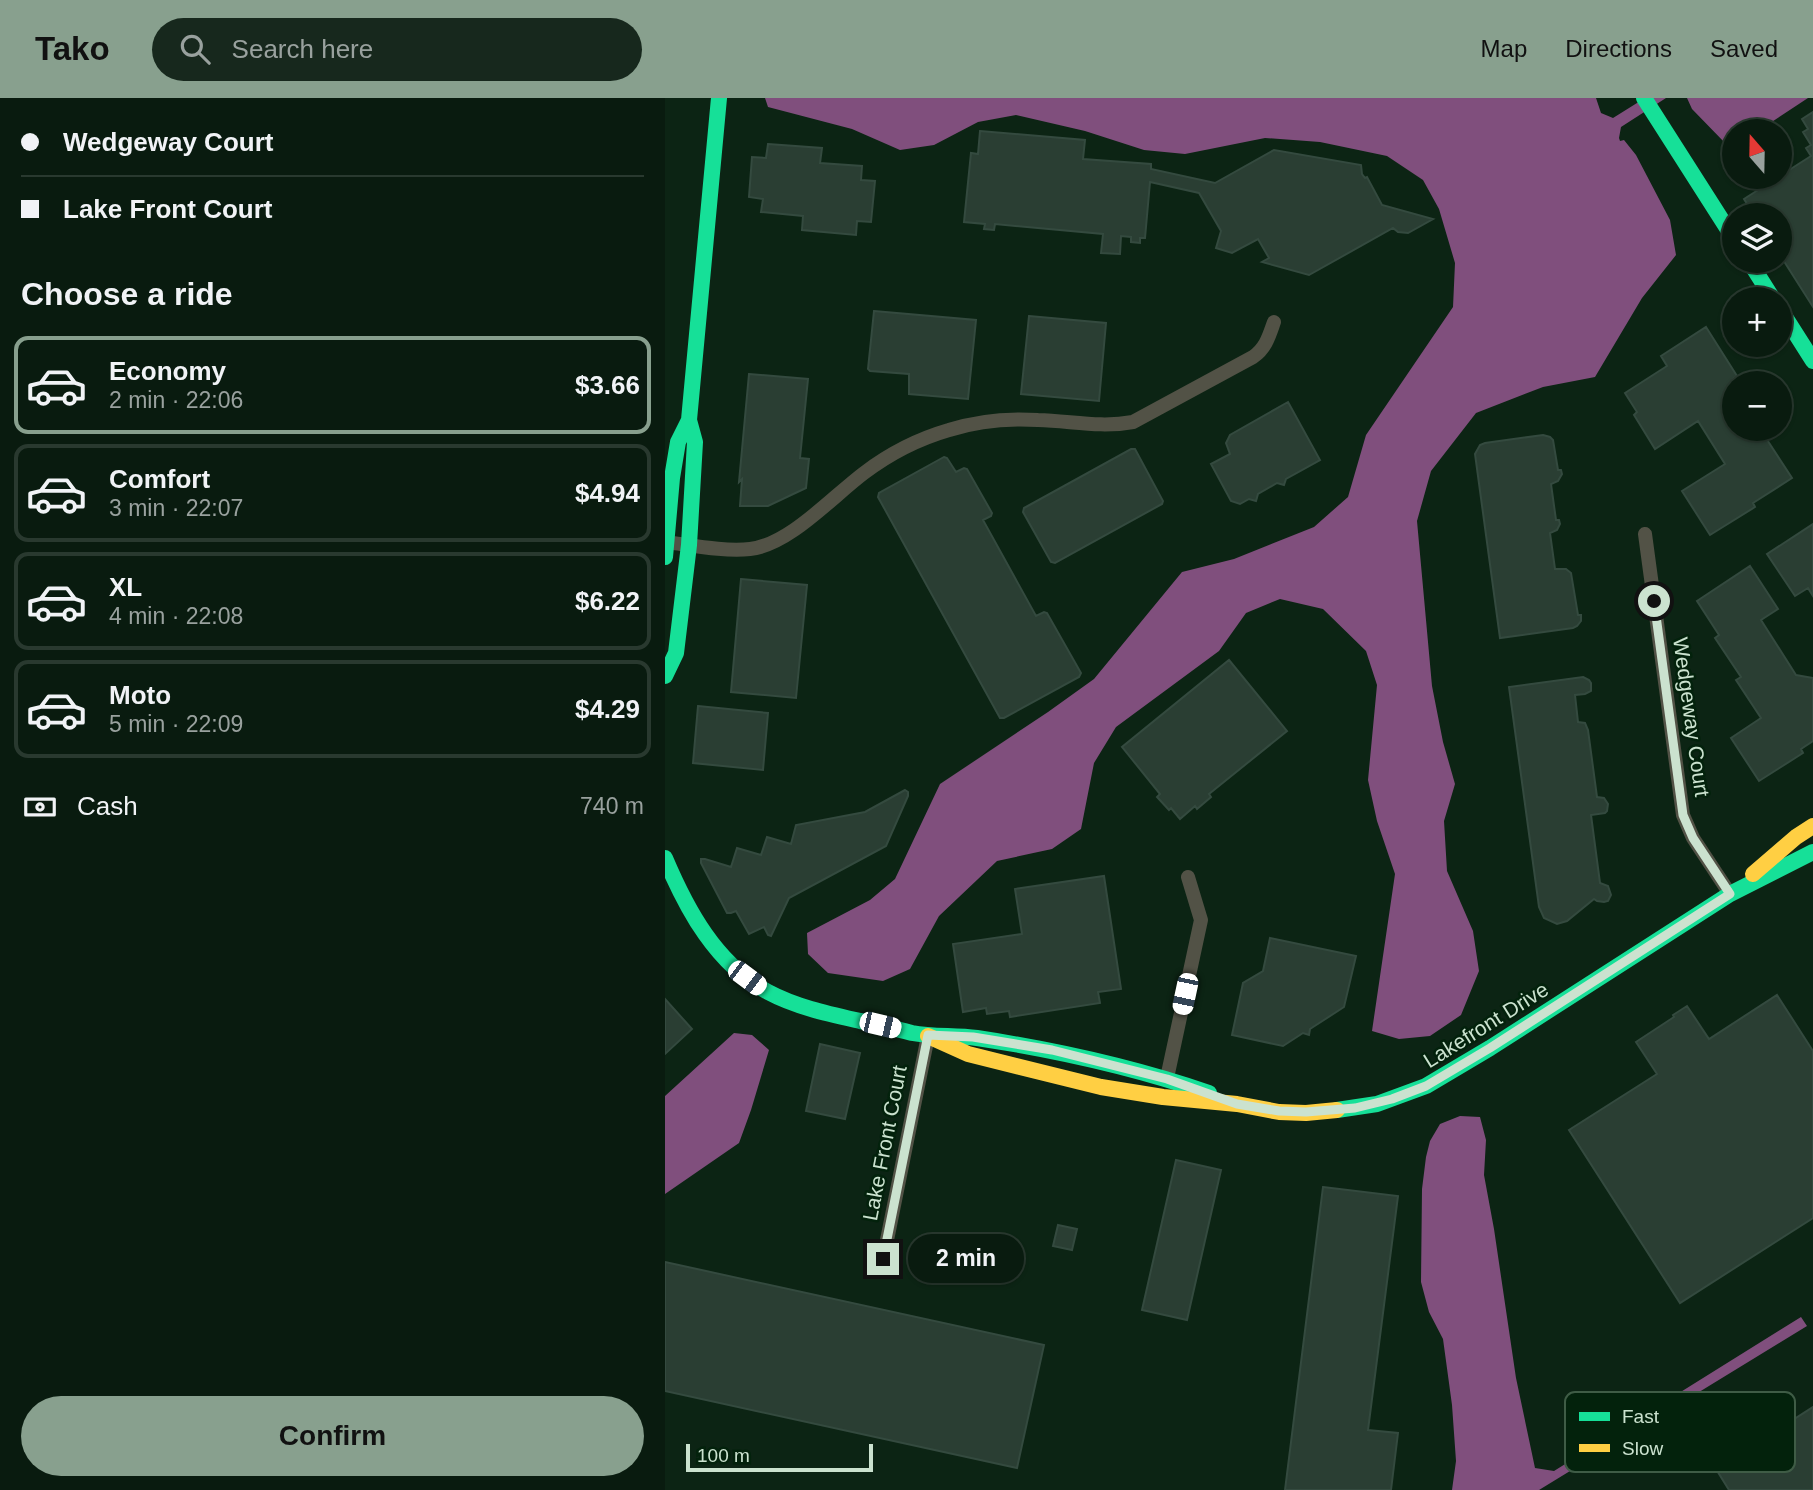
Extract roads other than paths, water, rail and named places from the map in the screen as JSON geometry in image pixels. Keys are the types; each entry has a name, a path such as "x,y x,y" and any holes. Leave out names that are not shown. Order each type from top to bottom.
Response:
{"main road":[{"path":"665,676 677,653 689,545 695,442 689,420 719,98"},
{"path":"1644,98 1722,220"},
{"path":"1792,328 1813,361"},
{"path":"665,557 678,442 689,420"},
{"name":"Lakefront Drive","path":"1730,894 1796,837 1813,826"},
{"name":"Lakefront Drive","path":"928,1035 968,1054 1101,1087 1163,1097 1279,1111 1330,1111 1377,1104 1426,1086 1730,894 1813,852"},
{"name":"Lakefront Drive","path":"665,858 690,912 711,942 736,970 764,990 794,1004 928,1035 973,1037 1052,1050 1167,1079 1237,1104"}],"street":[{"path":"665,542 738,550 771,544 789,534 865,472 890,456 910,444 951,429 1017,419 1097,426 1133,422 1262,351 1274,322"},
{"name":"Wedgeway Court","path":"1646,534 1683,815 1693,838 1730,894"},
{"path":"1167,1079 1201,920 1188,877"},
{"name":"Lake Front Court","path":"883,1259 928,1035"}]}
